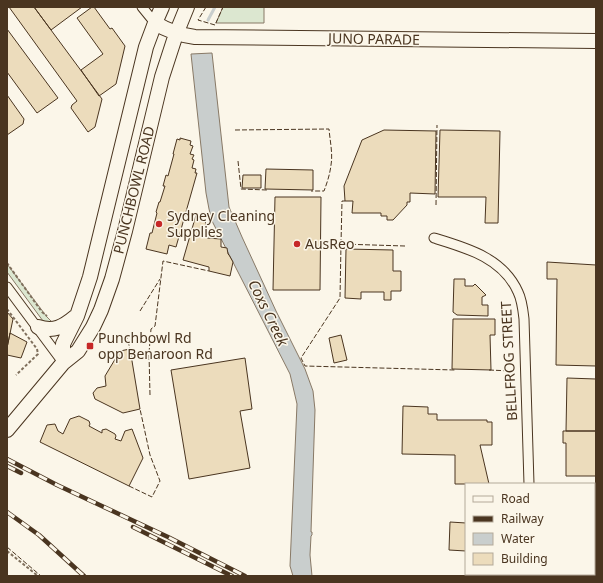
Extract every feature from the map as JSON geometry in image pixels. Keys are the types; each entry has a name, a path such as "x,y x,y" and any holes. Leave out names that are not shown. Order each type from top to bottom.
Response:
{"main road":[{"name":"PUNCHBOWL ROAD","path":"63,362 63,344 77,316 90,277 139,70 154,23 162,7"},
{"name":"PUNCHBOWL ROAD","path":"7,430 63,362 78,352 98,317 107,293 126,225 162,77 176,34 187,7"},
{"name":"JUNO PARADE","path":"154,23 176,34 195,37 596,41"},
{"path":"38,327 45,329 56,328 63,326 77,316"}],"street":[{"path":"142,7 154,23"},
{"name":"BELLFROG STREET","path":"434,238 465,247 488,259 504,272 512,281 519,293 524,319 529,483"},
{"path":"7,287 63,362"}],"path":[{"path":"7,263 42,312 50,318"},
{"path":"7,309 37,349 38,354 16,375"},
{"path":"7,551 38,576"}],"green space":[{"path":"223,7 264,7 264,23 216,23"},
{"path":"7,264 53,323 52,324 43,321 7,272"}],"water":[{"path":"212,53 229,207 276,311 305,369 313,391 315,410 312,535 310,555 312,576 293,576 290,566 297,404 290,374 212,221 209,209 191,54"}],"building":[{"path":"9,7 34,7 102,99 95,127 88,132 71,108 77,101"},
{"path":"34,7 82,7 51,30"},
{"path":"94,7 110,29 112,28 125,46 116,84 99,96 81,70 103,54 77,18"},
{"path":"7,29 58,98 37,113 7,72"},
{"path":"7,95 24,119 23,124 7,135"},
{"path":"384,130 436,131 435,194 410,193 410,202 407,202 407,205 393,220 387,220 387,216 381,216 381,213 352,213 353,201 345,201 344,186 362,140"},
{"path":"440,130 500,131 498,223 485,223 486,197 438,197"},
{"path":"180,138 191,141 190,145 193,146 190,154 194,155 192,159 194,160 192,168 196,169 195,173 197,173 176,247 169,245 167,254 146,249 150,233 152,233 156,212 165,186 163,186 166,175 168,176 177,139 180,140"},
{"path":"266,169 313,170 313,190 265,189"},
{"path":"243,175 261,175 261,188 242,188"},
{"name":"AusReo","path":"275,197 321,197 320,290 273,290"},
{"path":"196,215 205,218 207,238 221,239 221,247 227,248 228,254 233,262 230,276 209,271 209,267 183,260"},
{"path":"346,249 393,250 393,271 401,271 401,291 391,291 391,300 384,300 384,292 361,292 361,299 345,298"},
{"path":"547,262 596,265 596,366 556,365 557,279 547,279"},
{"path":"454,279 465,279 465,286 473,286 475,284 486,295 482,297 482,305 488,305 488,316 457,315 453,312"},
{"path":"7,312 13,319 7,348"},
{"path":"453,319 495,319 495,335 490,335 491,370 452,369"},
{"path":"10,333 27,342 21,358 7,355"},
{"path":"341,335 347,360 334,363 329,338"},
{"path":"130,349 140,409 123,413 95,399 93,393 97,388 106,386 105,376 120,351"},
{"path":"245,358 252,409 240,411 250,468 189,479 171,370"},
{"path":"567,378 596,379 596,431 566,431"},
{"path":"403,406 428,407 428,414 437,414 437,420 487,420 487,422 492,422 492,445 480,445 489,483 455,484 455,455 402,454"},
{"path":"79,416 89,421 89,426 102,433 102,430 106,429 115,434 115,439 121,441 125,431 132,429 143,458 129,486 40,442 47,425 55,424 58,431 63,434 70,419"},
{"path":"563,431 596,431 596,476 566,476 566,443 563,443"},
{"path":"450,522 465,523 465,551 449,550"},
{"path":"595,522 596,522 595,567"},
{"path":"596,567 596,576 568,576 595,575"}],"waterway":[{"name":"Coxs Creek","path":"208,20 215,7"}],"railway":[{"path":"7,459 57,485 168,537 245,576"},
{"path":"7,466 21,473"},
{"path":"7,512 39,535 84,576"},
{"path":"133,527 232,576"}],"fence":[{"path":"206,7 198,20 215,25 223,7"},
{"path":"436,205 437,125"},
{"path":"235,130 329,129 332,156 331,168 324,191 311,191"},
{"path":"238,161 241,189 267,190"},
{"path":"341,244 342,201 345,201"},
{"path":"405,246 341,244 340,298 301,358 305,366 455,370"},
{"path":"150,395 149,353 151,329 155,326 163,261 209,271"},
{"path":"140,311 160,279"},
{"path":"126,334 130,349"},
{"path":"489,370 511,371"},
{"path":"129,486 152,497 160,481 150,455 140,409"},
{"path":"7,547 41,576"}],"place":[{"name":"Sydney Cleaning Supplies","path":"159,224"},
{"name":"AusReo","path":"297,244"},
{"name":"Punchbowl Rd opp Benaroon Rd","path":"90,346"}]}
